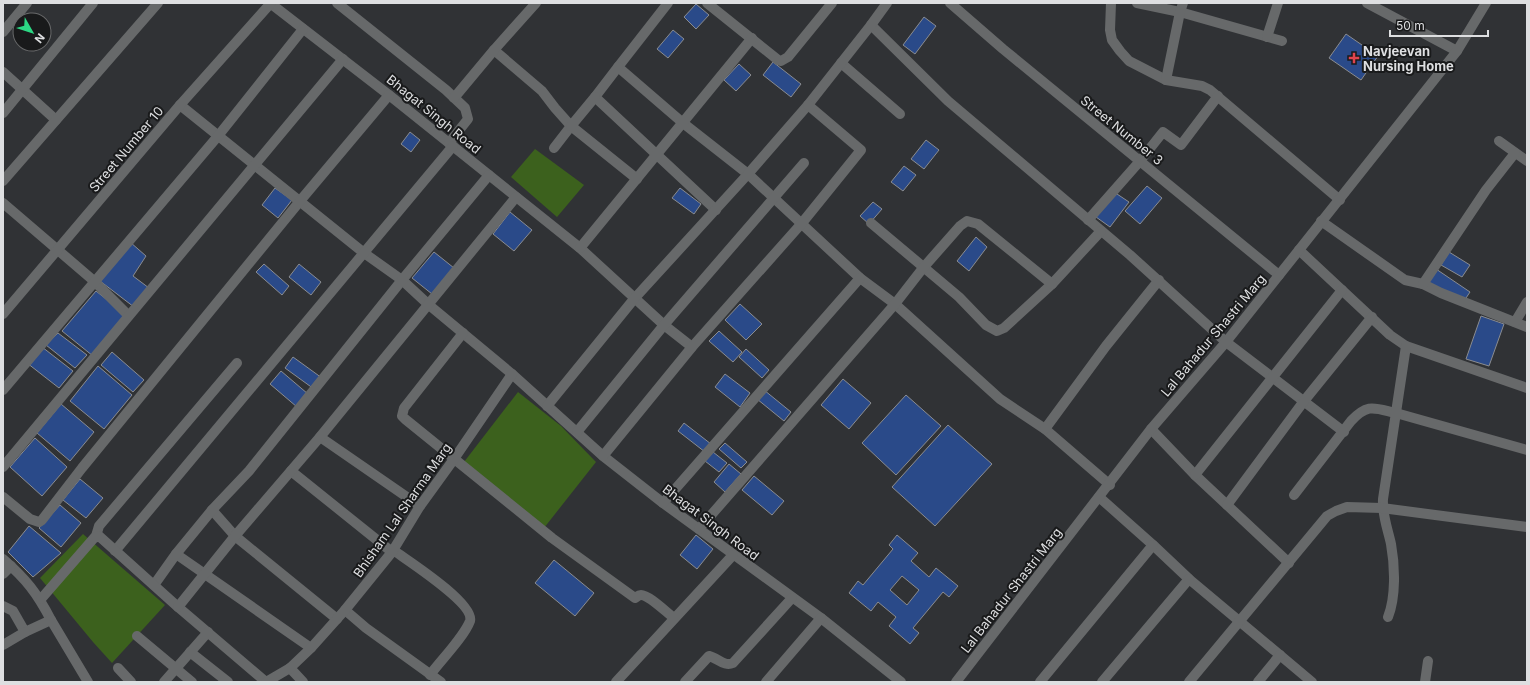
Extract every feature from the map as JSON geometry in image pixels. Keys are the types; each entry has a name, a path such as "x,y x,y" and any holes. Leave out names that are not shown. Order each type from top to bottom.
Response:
{"street":[{"path":"3,32 28,3"},
{"path":"3,113 93,3"},
{"path":"3,181 158,3"},
{"name":"Bhagat Singh Road","path":"271,3 451,144 580,248 634,299 692,347"},
{"name":"Street Number 10","path":"3,314 180,105 271,3"},
{"path":"115,551 364,253 451,144 468,119 464,108 454,98 337,3"},
{"path":"454,98 536,3"},
{"path":"554,148 668,3"},
{"path":"707,3 778,60 782,61 832,3"},
{"path":"547,406 634,299 716,210 808,105 887,3"},
{"name":"Street Number 3","path":"950,3 1003,49 1279,276"},
{"path":"1111,3 1110,30 1112,40 1129,61 1166,80 1202,86 1210,90 1340,200"},
{"path":"1137,3 1181,7 1282,41"},
{"path":"1268,37 1278,3"},
{"path":"1367,3 1457,51"},
{"name":"Lal Bahadur Shastri Marg","path":"956,682 1152,429 1226,342 1457,51 1486,3"},
{"path":"1166,80 1181,7"},
{"path":"871,25 948,101 1159,280 1226,342 1344,432"},
{"path":"3,390 218,136 304,29"},
{"path":"580,248 752,38"},
{"path":"494,50 542,91 571,126 637,179"},
{"path":"3,467 128,315 343,59"},
{"path":"841,63 900,114"},
{"path":"618,67 683,123 748,174 860,278 895,304 1000,399 1045,429 1110,485"},
{"path":"3,72 56,120"},
{"path":"3,497 30,519 39,522 42,520 82,468 300,201 389,95"},
{"path":"595,96 716,210"},
{"path":"1088,220 1140,161 1163,132 1180,145 1218,96"},
{"name":"Bhagat Singh Road","path":"180,105 364,253 402,280 428,305 512,374 604,456 663,503 821,618 901,682"},
{"path":"604,456 692,347 802,223 861,150 808,105"},
{"path":"1499,142 1527,161"},
{"path":"1423,284 1486,190 1515,153"},
{"path":"576,432 664,325 804,163"},
{"path":"154,585 176,554 212,510 249,471 402,280 489,176"},
{"path":"178,607 206,574 234,536 320,437 516,197"},
{"path":"3,203 94,281 128,315"},
{"path":"699,529 895,304 923,268 960,226 967,221 978,224 1052,284"},
{"path":"1321,221 1405,280 1423,284 1441,293 1527,326"},
{"path":"871,223 959,297 986,325 997,331 1004,328 1052,284 1101,232"},
{"path":"1299,250 1390,335 1406,346 1527,388"},
{"path":"663,503 860,278"},
{"path":"1045,429 1106,346 1159,280"},
{"path":"1195,475 1342,290"},
{"path":"1516,322 1527,302"},
{"path":"1227,505 1304,401 1372,318"},
{"path":"463,333 404,408 402,416 552,538 635,598 642,595 674,618"},
{"path":"1388,617 1391,609 1394,579 1391,547 1382,508 1406,346"},
{"path":"41,599 96,536 99,526 236,364"},
{"name":"Bhisham Lal Sharma Marg","path":"266,682 290,668 311,648 392,552 420,506 512,374"},
{"path":"1294,495 1360,412 1367,408 1376,408 1396,413 1527,450"},
{"path":"1152,429 1195,475 1289,563"},
{"path":"320,437 420,506"},
{"path":"291,471 392,552 396,552 427,574 458,599 469,611 470,619 464,631 430,674"},
{"path":"1099,497 1153,544 1189,579 1312,682"},
{"path":"1189,682 1327,516 1336,511 1347,507 1382,508 1527,527"},
{"path":"212,510 234,536 337,619"},
{"path":"96,536 100,536 178,607 266,682"},
{"path":"1040,682 1153,544"},
{"path":"176,554 311,648"},
{"path":"616,682 733,555"},
{"path":"3,559 29,583 41,599 51,620 88,682"},
{"path":"3,574 11,566"},
{"path":"1102,682 1189,579"},
{"path":"688,681 709,656 714,657 724,664 729,665 733,663 792,598"},
{"path":"3,606 13,611 25,632"},
{"path":"344,610 441,682"},
{"path":"766,682 821,618"},
{"path":"3,645 25,632 51,620"},
{"path":"164,682 208,632"},
{"path":"137,636 176,667 192,682"},
{"path":"190,652 228,682"},
{"path":"1258,682 1280,655"},
{"path":"1425,682 1428,661"},
{"path":"118,668 131,682"},
{"path":"290,668 303,682"}],"green space":[{"path":"535,149 584,185 557,217 511,177"},
{"path":"518,392 561,426 596,462 544,528 464,462"},
{"path":"83,534 165,605 112,663 40,578"}],"building":[{"path":"696,4 709,15 696,29 684,17"},
{"path":"924,17 936,26 915,54 903,45"},
{"path":"673,30 684,39 668,58 657,49"},
{"path":"1346,34 1378,56 1361,80 1329,58"},
{"path":"773,62 801,84 791,97 763,75"},
{"path":"739,64 751,75 736,91 724,80"},
{"path":"410,132 420,140 411,152 401,144"},
{"path":"926,140 939,150 924,169 911,159"},
{"path":"904,166 916,175 903,191 891,182"},
{"path":"1147,186 1162,198 1140,224 1125,211"},
{"path":"275,188 292,200 278,218 262,205"},
{"path":"680,188 701,204 694,214 672,198"},
{"path":"1114,192 1129,202 1110,227 1096,217"},
{"path":"873,202 882,209 869,224 860,216"},
{"path":"510,212 532,230 514,251 493,234"},
{"path":"976,237 987,247 969,271 957,261"},
{"path":"130,242 146,256 133,276 149,288 134,307 100,281"},
{"path":"434,252 454,268 432,294 412,278"},
{"path":"1449,252 1470,265 1462,277 1441,265"},
{"path":"264,264 289,286 282,295 256,272"},
{"path":"299,264 321,282 311,295 289,277"},
{"path":"1436,269 1470,292 1464,301 1428,284"},
{"path":"96,291 126,315 93,356 62,331"},
{"path":"740,304 762,324 746,340 725,320"},
{"path":"1481,316 1504,324 1489,366 1466,359"},
{"path":"719,331 742,352 733,362 709,341"},
{"path":"58,333 87,355 75,368 46,345"},
{"path":"42,347 73,371 59,388 27,363"},
{"path":"746,349 769,370 762,378 739,357"},
{"path":"112,352 144,380 133,392 101,365"},
{"path":"293,357 322,378 314,389 285,368"},
{"path":"98,366 132,395 104,429 70,401"},
{"path":"281,371 308,394 297,407 270,384"},
{"path":"725,374 750,393 740,407 715,387"},
{"path":"843,379 871,403 849,429 821,405"},
{"path":"764,390 791,412 784,421 757,399"},
{"path":"906,395 941,426 896,475 862,443"},
{"path":"61,404 94,432 70,461 37,433"},
{"path":"684,423 711,444 705,452 678,431"},
{"path":"948,425 992,464 935,526 892,487"},
{"path":"35,438 67,467 42,496 10,467"},
{"path":"725,443 747,462 741,468 719,449"},
{"path":"713,452 727,463 719,472 705,461"},
{"path":"729,464 741,474 725,492 714,482"},
{"path":"754,476 784,501 772,515 742,490"},
{"path":"80,479 103,498 86,518 63,500"},
{"path":"60,505 81,523 61,547 39,528"},
{"path":"29,526 61,553 33,577 8,552"},
{"path":"696,535 713,549 697,569 680,555"},
{"path":"897,535 918,553 911,561 929,577 936,568 958,586 949,597 943,592 913,628 919,633 910,644 889,626 896,617 878,602 871,611 849,593 858,581 863,585 893,549 889,545","holes":["902,576 919,590 907,605 890,590"]},
{"path":"554,560 594,593 575,616 535,583"}],"place":[{"name":"Navjeevan Nursing Home","path":"1354,58"}]}
